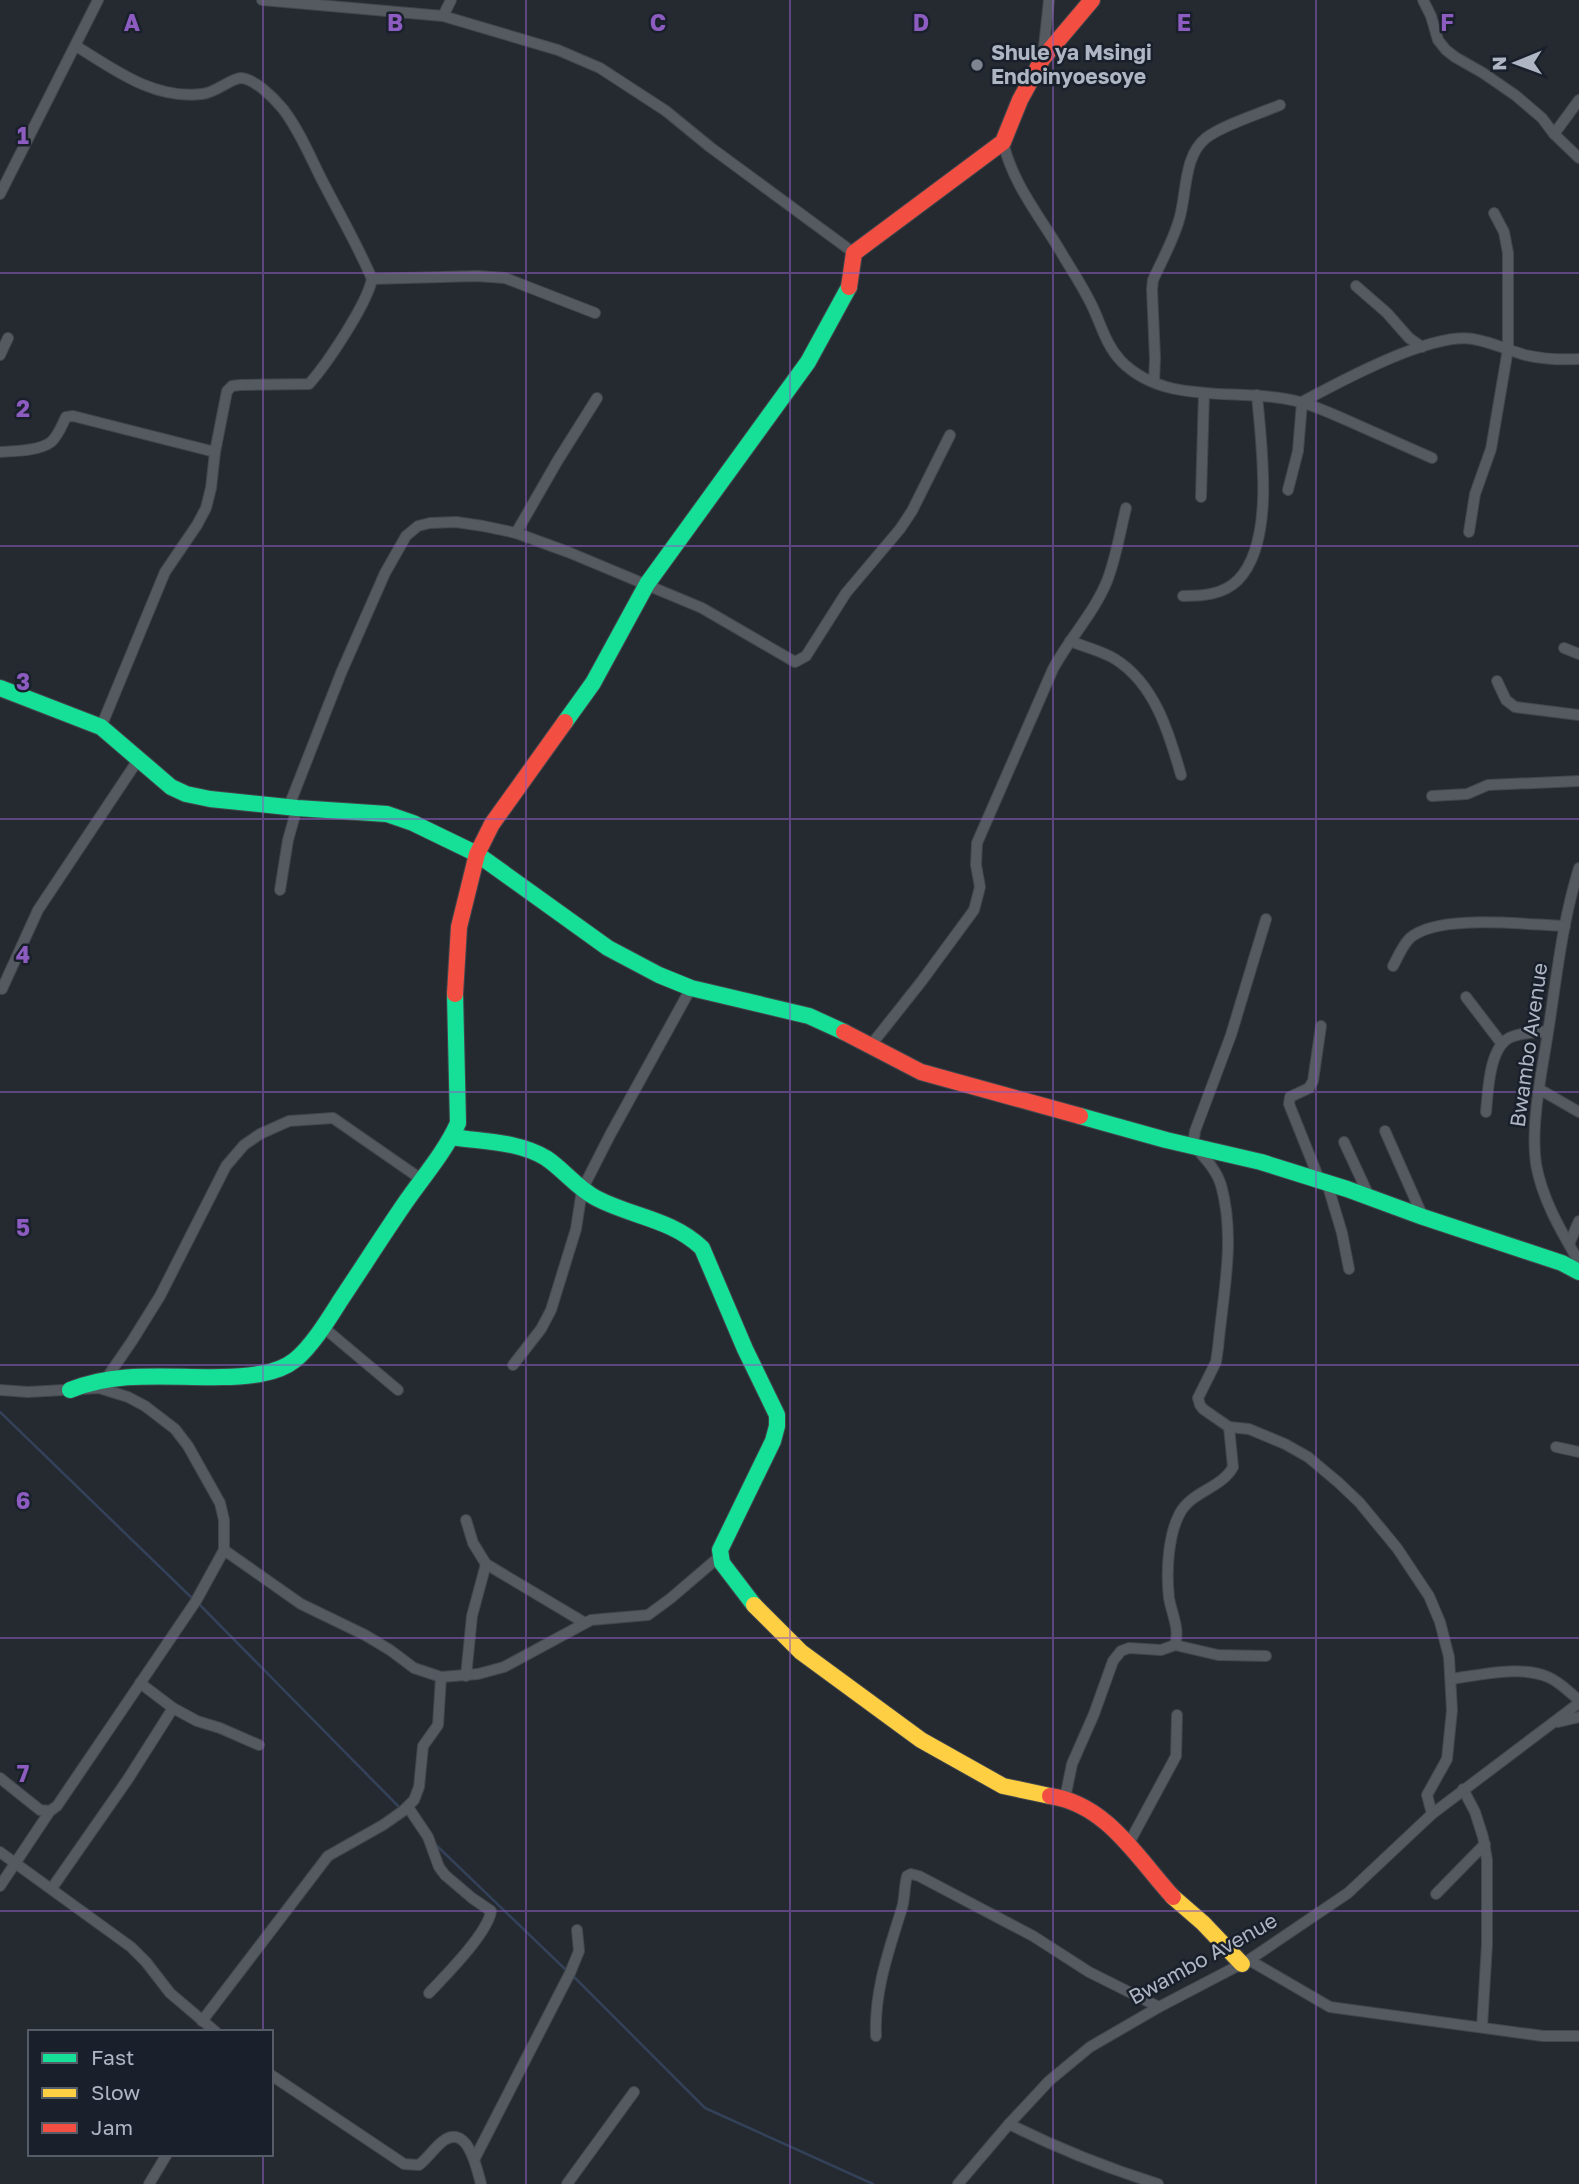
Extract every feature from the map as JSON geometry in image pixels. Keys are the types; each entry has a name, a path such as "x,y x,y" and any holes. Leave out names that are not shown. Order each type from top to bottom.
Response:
{"street":[{"path":"0,194 98,0"},
{"path":"262,0 443,16 558,50 600,68 656,103 710,147 854,253"},
{"path":"443,16 451,0"},
{"path":"1043,58 1049,0"},
{"path":"70,1390 126,1376 214,1377 260,1374 280,1369 295,1360 323,1327 452,1137 458,1123 454,1009 459,927 477,854 492,824 593,683 647,584 808,362 849,290 854,253 1003,142 1020,100 1043,58 1092,0"},
{"path":"1423,0 1438,40 1446,50 1516,96 1542,118 1579,158"},
{"path":"76,46 146,88 188,96 209,94 235,79 242,78 250,80 268,94 283,109 303,143 372,279 366,297 309,384 232,386 228,391 206,508 165,572 101,727"},
{"path":"1554,134 1579,100"},
{"path":"1154,382 1153,280 1180,219 1190,165 1196,149 1204,139 1215,132 1280,105"},
{"path":"1003,142 1015,179 1094,308 1104,337 1112,350 1137,375 1154,382 1204,393 1257,395 1302,402 1432,458"},
{"path":"1469,532 1475,494 1490,449 1508,349 1507,253 1504,233 1494,213"},
{"path":"372,279 477,276 505,278 595,313"},
{"path":"1356,286 1387,313 1409,338 1422,347"},
{"path":"0,355 8,338"},
{"path":"1302,402 1343,380 1422,347 1457,338 1489,342 1538,357 1579,359"},
{"path":"1201,497 1204,393"},
{"path":"1183,596 1211,595 1225,589 1237,581 1251,558 1261,523 1263,500 1257,395"},
{"path":"516,533 597,398"},
{"path":"1288,490 1298,451 1302,402"},
{"path":"0,452 48,444 54,439 66,417 73,416 215,452"},
{"path":"280,890 293,807 341,673 385,573 406,536 418,526 443,523 483,526 516,533 702,608 781,655 792,661 799,661 806,656 846,593 906,520 950,435"},
{"path":"871,1045 937,963 974,910 980,887 976,843 1053,669 1106,582 1126,508"},
{"path":"1070,641 1114,659 1129,669 1144,686 1157,706 1181,775"},
{"path":"1564,648 1579,654"},
{"path":"1497,681 1506,699 1515,707 1579,715"},
{"path":"0,688 101,727 171,787 186,794 210,799 387,814 445,838 477,854 608,948 650,971 691,988 809,1016 921,1072 1166,1140 1235,1154 1369,1196 1423,1217 1562,1263 1579,1272"},
{"path":"2,989 38,910 138,760"},
{"path":"1432,796 1467,794 1488,785 1579,781"},
{"name":"Bwambo Avenue","path":"1579,869 1565,926 1548,1031 1539,1089 1535,1145 1538,1173 1547,1200 1579,1262"},
{"path":"1193,1145 1195,1131 1231,1035 1266,919"},
{"path":"1393,966 1403,945 1411,937 1436,925 1460,922 1565,926"},
{"path":"513,1365 541,1329 551,1310 576,1229 582,1191 691,988"},
{"path":"1466,997 1502,1044"},
{"path":"1321,1026 1313,1081 1309,1088 1290,1097 1289,1104 1323,1181 1342,1233 1349,1269"},
{"path":"1486,1112 1490,1072 1498,1049 1516,1036 1548,1031"},
{"path":"1539,1089 1579,1112"},
{"path":"106,1379 160,1296 226,1166 244,1145 260,1134 289,1121 333,1118 421,1180"},
{"path":"1385,1131 1423,1217"},
{"path":"224,1550 301,1604 365,1635 414,1668 441,1677 466,1676 504,1667 585,1623 648,1615 719,1557 725,1535 773,1441 777,1415 745,1349 702,1248 693,1238 678,1229 582,1191 557,1165 527,1150 452,1137"},
{"path":"1344,1142 1369,1196"},
{"path":"1175,1645 1178,1636 1169,1598 1168,1570 1172,1539 1180,1513 1197,1495 1224,1479 1233,1467 1229,1427 1203,1409 1198,1402 1216,1362 1219,1348 1228,1239 1220,1184 1207,1160 1193,1145"},
{"path":"1569,1244 1579,1221"},
{"path":"323,1327 398,1390"},
{"path":"0,1390 28,1392 99,1388 128,1397 145,1406 174,1429 204,1472 220,1503 224,1520 224,1550 182,1624 0,1886"},
{"path":"1229,1427 1249,1429 1296,1449 1339,1483 1359,1502 1402,1555 1429,1596 1445,1637 1452,1710 1447,1759 1427,1796 1433,1814"},
{"path":"1556,1447 1579,1452"},
{"path":"466,1520 473,1544 486,1564 585,1623"},
{"path":"719,1557 760,1613 801,1652 920,1740 1003,1786 1026,1793 1065,1798 1093,1813 1129,1843 1172,1896 1245,1962 1330,2007 1348,2011 1544,2036 1579,2036"},
{"path":"466,1676 472,1616 486,1564"},
{"path":"1065,1798 1072,1763 1114,1661 1121,1651 1129,1648 1161,1650 1175,1645 1218,1655 1266,1656"},
{"path":"1451,1679 1481,1674 1533,1674 1549,1678 1579,1702"},
{"path":"202,2021 328,1856 383,1825 408,1807 419,1787 423,1746 438,1725 441,1677"},
{"path":"139,1683 197,1721 259,1745"},
{"name":"Bwambo Avenue","path":"958,2184 1049,2081 1090,2047 1245,1962 1348,1893 1463,1789 1556,1723 1579,1702"},
{"path":"52,1888 128,1779 173,1707"},
{"path":"1129,1843 1176,1756 1177,1715"},
{"path":"1556,1723 1579,1717"},
{"path":"0,1778 40,1810 50,1811"},
{"path":"1463,1789 1475,1812 1485,1844 1488,1890 1482,2027"},
{"path":"408,1807 428,1837 439,1867 445,1875 491,1912 486,1924 459,1960 429,1993"},
{"path":"1436,1894 1485,1844"},
{"path":"0,1852 131,1947 170,1993 213,2030"},
{"path":"876,2036 875,2018 887,1955 903,1906 907,1876 911,1874 1033,1937 1089,1972 1159,2007"},
{"path":"475,2158 578,1956 577,1930"},
{"path":"273,2077 404,2164 419,2165 445,2140 453,2137 464,2142 475,2158 481,2184"},
{"path":"567,2184 634,2092"},
{"path":"1009,2124 1109,2168 1158,2184"},
{"path":"149,2184 166,2156"}],"waterway":[{"path":"0,1412 194,1600"},
{"path":"199,1604 401,1809"},
{"path":"435,1844 566,1970"},
{"path":"574,1977 705,2108 873,2184"}],"traffic: fast":[{"path":"565,722 593,683 647,584 808,362 849,287"},
{"path":"0,688 101,727 171,787 186,794 297,808 387,814 413,823 477,854 608,948 659,975 691,988 809,1016 844,1032"},
{"path":"70,1390 117,1378 236,1377 260,1374 283,1367 301,1354 325,1324 458,1123 455,994"},
{"path":"1080,1116 1261,1162 1562,1263 1579,1272"},
{"path":"452,1137 512,1145 535,1152 596,1198 665,1224 702,1248 745,1349 777,1415 773,1441 720,1550 722,1563 754,1605"}],"traffic: slow":[{"path":"754,1605 801,1652 921,1740 1003,1786 1050,1796"},
{"path":"1173,1897 1203,1923 1242,1964"}],"traffic: jam":[{"path":"849,287 854,253 1003,142 1020,100 1043,58 1092,0"},
{"path":"455,994 459,927 477,854 492,824 565,722"},
{"path":"844,1032 921,1072 1080,1116"},
{"path":"1050,1796 1070,1801 1105,1821 1134,1850 1173,1897"}],"place":[{"name":"Shule ya Msingi Endoinyoesoye","path":"977,65"}]}
